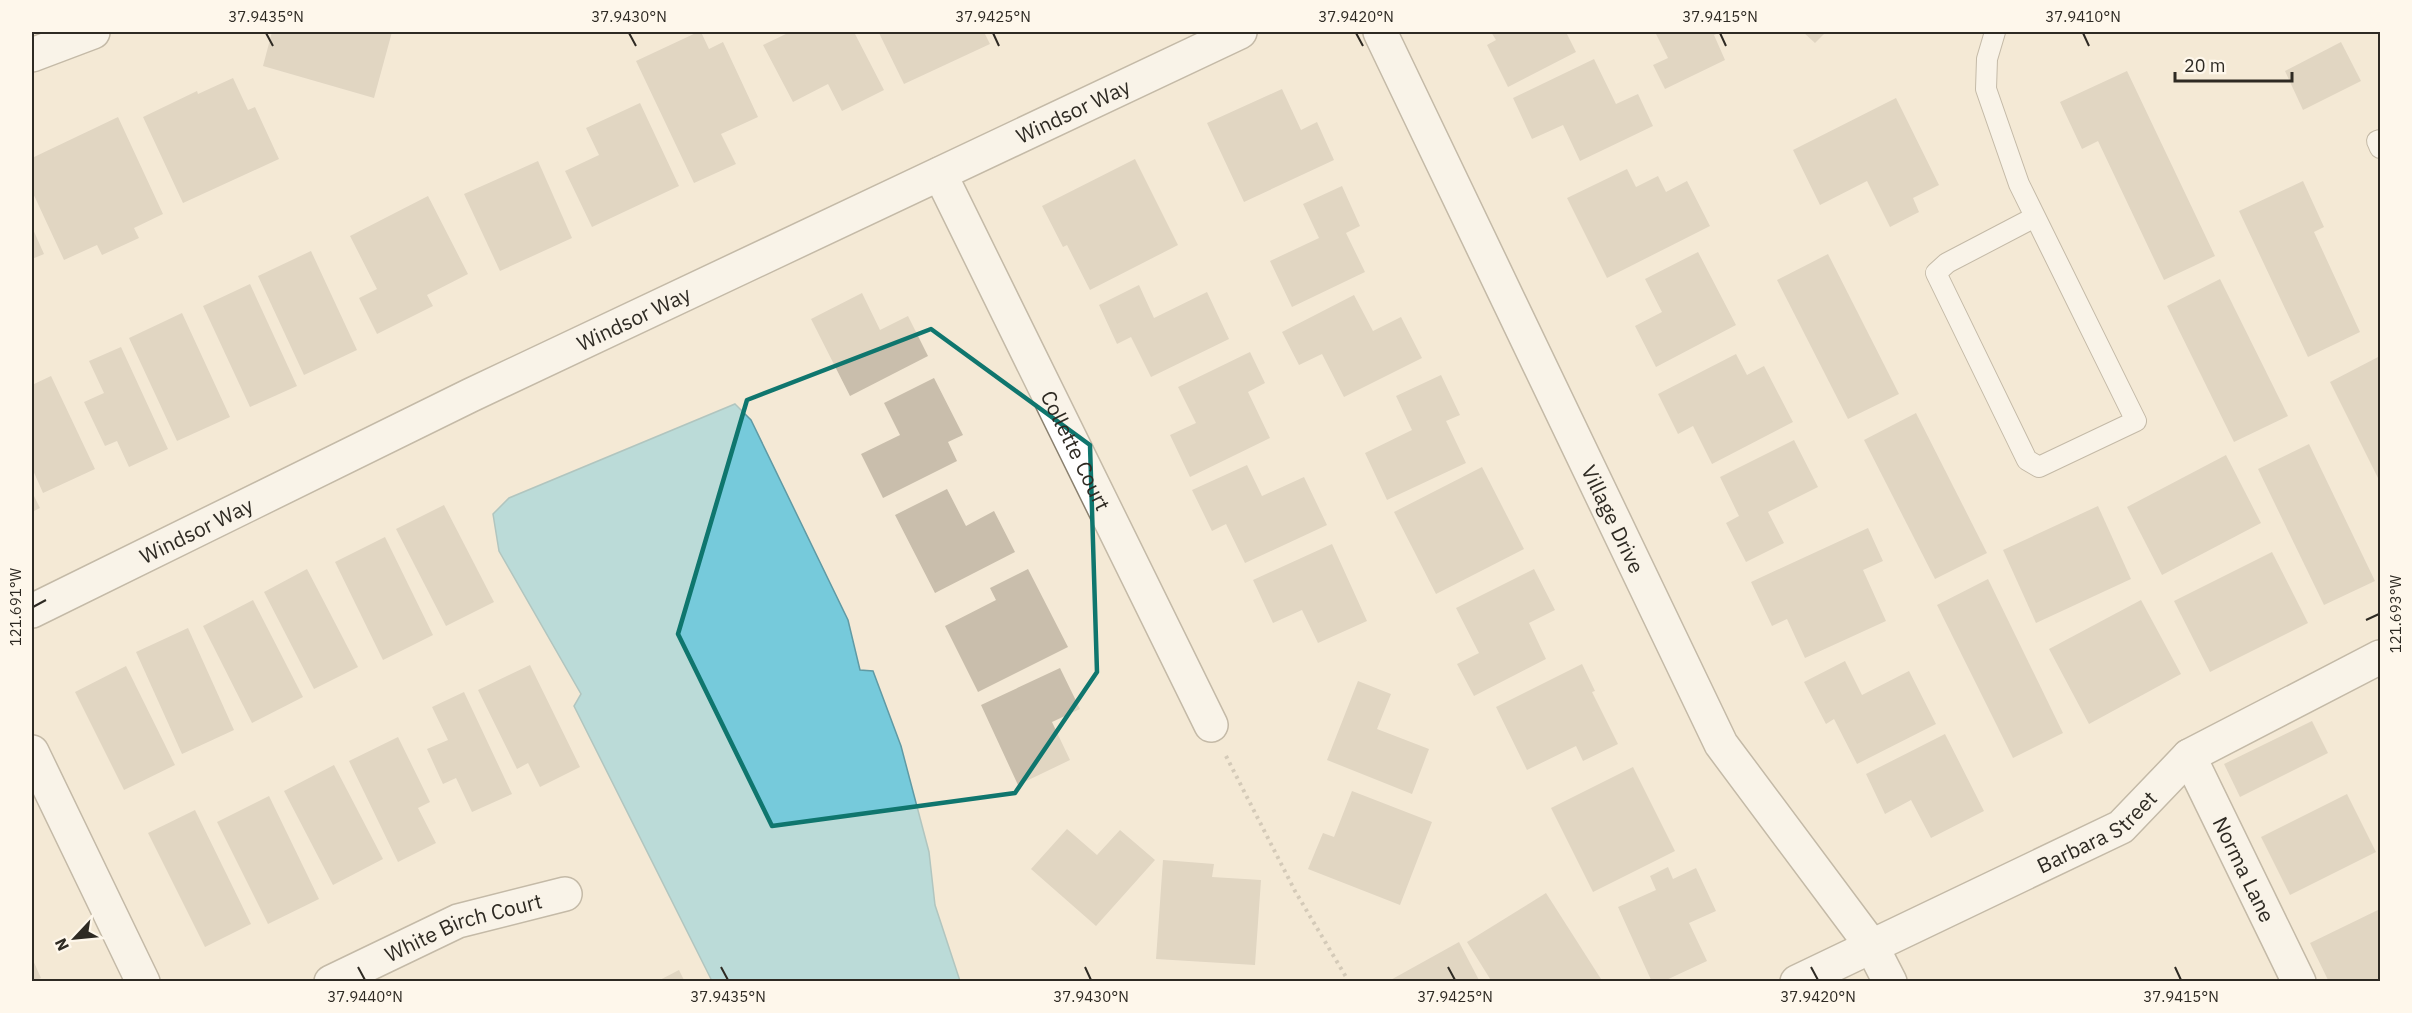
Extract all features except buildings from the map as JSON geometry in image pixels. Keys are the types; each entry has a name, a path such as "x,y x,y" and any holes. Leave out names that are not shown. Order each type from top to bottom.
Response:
{"street":[{"path":"32,55 93,32"},
{"name":"Windsor Way","path":"32,610 471,395 1240,32"},
{"name":"Village Drive","path":"1380,32 1721,744 1871,945 1890,981"},
{"name":"Collette Court","path":"939,174 1211,725"},
{"name":"Barbara Street","path":"1797,981 2121,827 2189,756 2380,657"},
{"path":"32,752 143,981"},
{"name":"Norma Lane","path":"2189,756 2299,981"},
{"name":"White Birch Court","path":"331,981 458,921 565,894"}],"lane":[{"path":"1995,32 1987,59 1986,90 2019,184 2136,421 2039,467 2027,460 1936,273 1947,263 2035,217"},
{"path":"2380,140 2377,141 2380,148"}],"path":[{"path":"1211,725 1295,891 1349,981"}],"highlighted area":[{"path":"931,329 1090,445 1097,672 1015,793 772,826 678,634 747,400"}],"water":[{"path":"735,404 751,420 848,620 860,670 873,671 901,746 929,852 935,905 960,981 712,981 574,706 581,694 499,551 493,514 509,498"}]}
